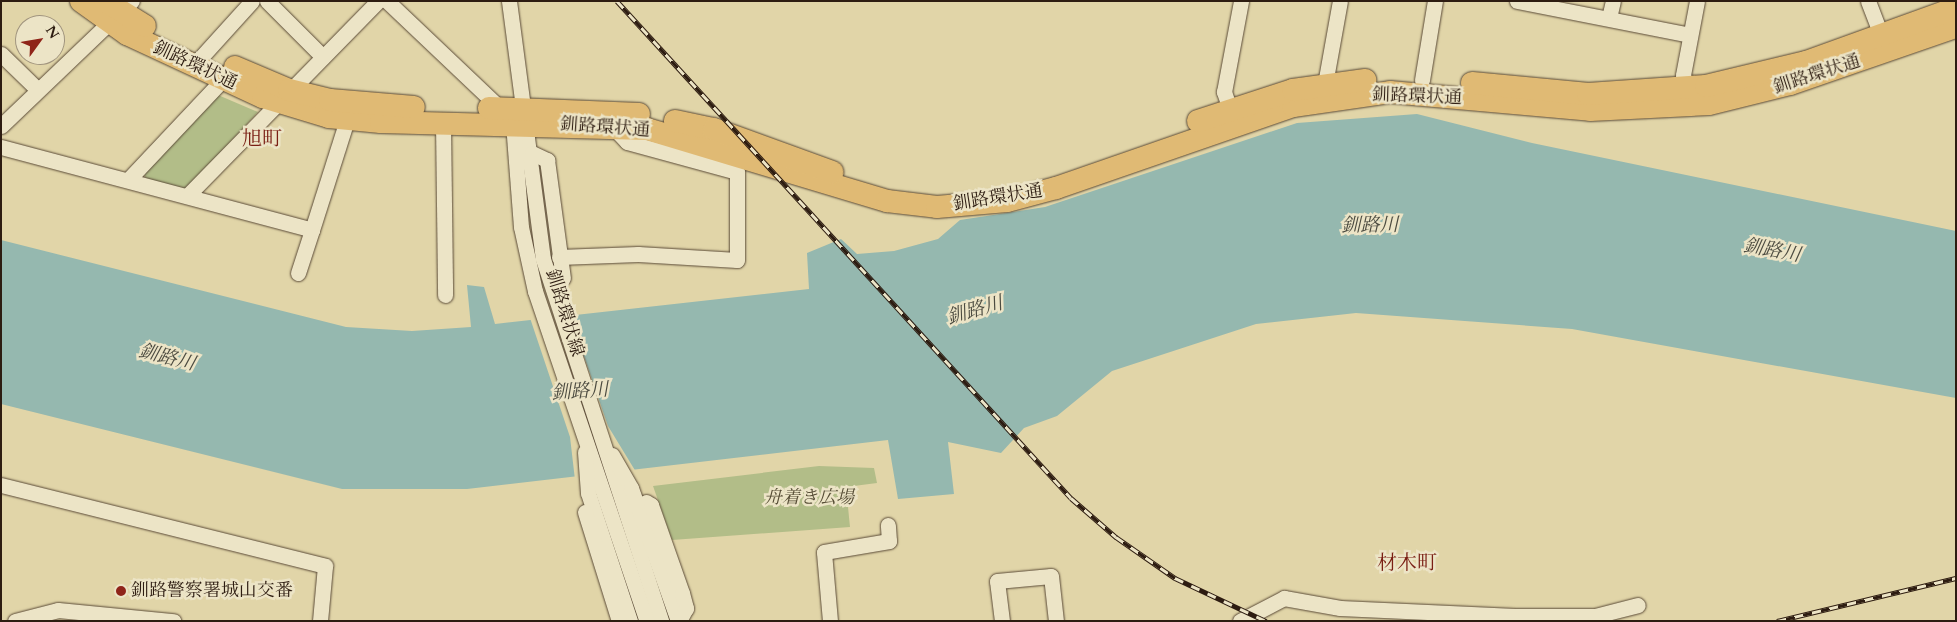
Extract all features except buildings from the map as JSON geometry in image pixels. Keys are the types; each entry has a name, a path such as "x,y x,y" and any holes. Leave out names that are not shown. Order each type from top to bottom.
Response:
{"highway":[{"name":"釧路環状通","path":"81,1 115,9 199,59 283,96 350,112 443,122 597,109 687,123 837,173 928,192 1027,182 1233,117 1390,92 1590,110 1790,84 1956,27"},
{"name":"釧路環状通","path":"350,112 516,115 612,126 682,137 887,201 937,207 1007,201 1056,188 1233,117 1325,84 1422,80 1588,94 1685,98 1806,62 1956,8"}],"street":[{"path":"266,1 323,57"},
{"path":"186,196 378,1"},
{"path":"509,1 516,115"},
{"path":"1233,117 1224,92 1241,1"},
{"path":"1325,84 1340,1"},
{"path":"1422,80 1435,1"},
{"path":"1517,1 1690,35"},
{"path":"1609,18 1613,1"},
{"path":"1685,98 1690,35 1697,1"},
{"path":"1868,1 1881,35"},
{"path":"199,59 247,3"},
{"path":"393,3 516,115"},
{"path":"1,126 115,9"},
{"path":"1,54 37,89"},
{"path":"128,180 230,73"},
{"path":"298,273 350,112"},
{"name":"釧路環状線","path":"516,115 532,153 534,198 550,290 592,438"},
{"name":"釧路環状線","path":"516,115 521,227 535,291 592,438"},
{"path":"443,122 445,295"},
{"path":"559,257 638,254 737,260 737,172 627,142 612,126"},
{"path":"1,147 312,230"},
{"path":"532,153 547,160 563,278"},
{"path":"592,438 610,490 661,621"},
{"path":"592,438 610,490 647,621"},
{"path":"1,485 325,566 320,621"},
{"path":"610,490 630,621"},
{"path":"610,490 678,621"},
{"path":"646,502 651,505 682,593 686,608 678,621"},
{"path":"585,512 618,621"},
{"path":"830,621 824,552 889,541 888,525"},
{"path":"1002,621 998,581 1051,576 1056,621"},
{"path":"1240,621 1284,598 1340,608 1515,616 1595,616 1638,605"},
{"path":"15,621 58,610 173,621"}],"green space":[{"path":"218,95 258,112 185,190 146,180 144,172"},
{"name":"舟着き広場","path":"819,466 874,468 877,483 846,487 850,527 672,540 653,486"}],"water":[{"name":"釧路川","path":"1417,114 1532,143 1956,231 1956,398 1572,329 1356,313 1256,324 1112,371 1057,416 1024,428 1001,453 948,442 954,494 898,499 888,440 467,489 342,489 1,404 1,240 346,327 412,331 471,327 467,285 484,287 495,324 809,289 807,253 841,239 857,254 894,251 938,239 960,220 1045,207 1297,123"}],"pier":[{"path":"569,313 608,426 636,472 575,480 570,437 530,318"}],"railway":[{"path":"617,1 1071,498 1116,537 1175,578 1266,621"},
{"path":"1777,621 1956,578"}],"place":[{"name":"釧路警察署城山交番","path":"121,591"}],"district":[{"name":"旭町","path":"262,138"},
{"name":"材木町","path":"1407,562"}]}
